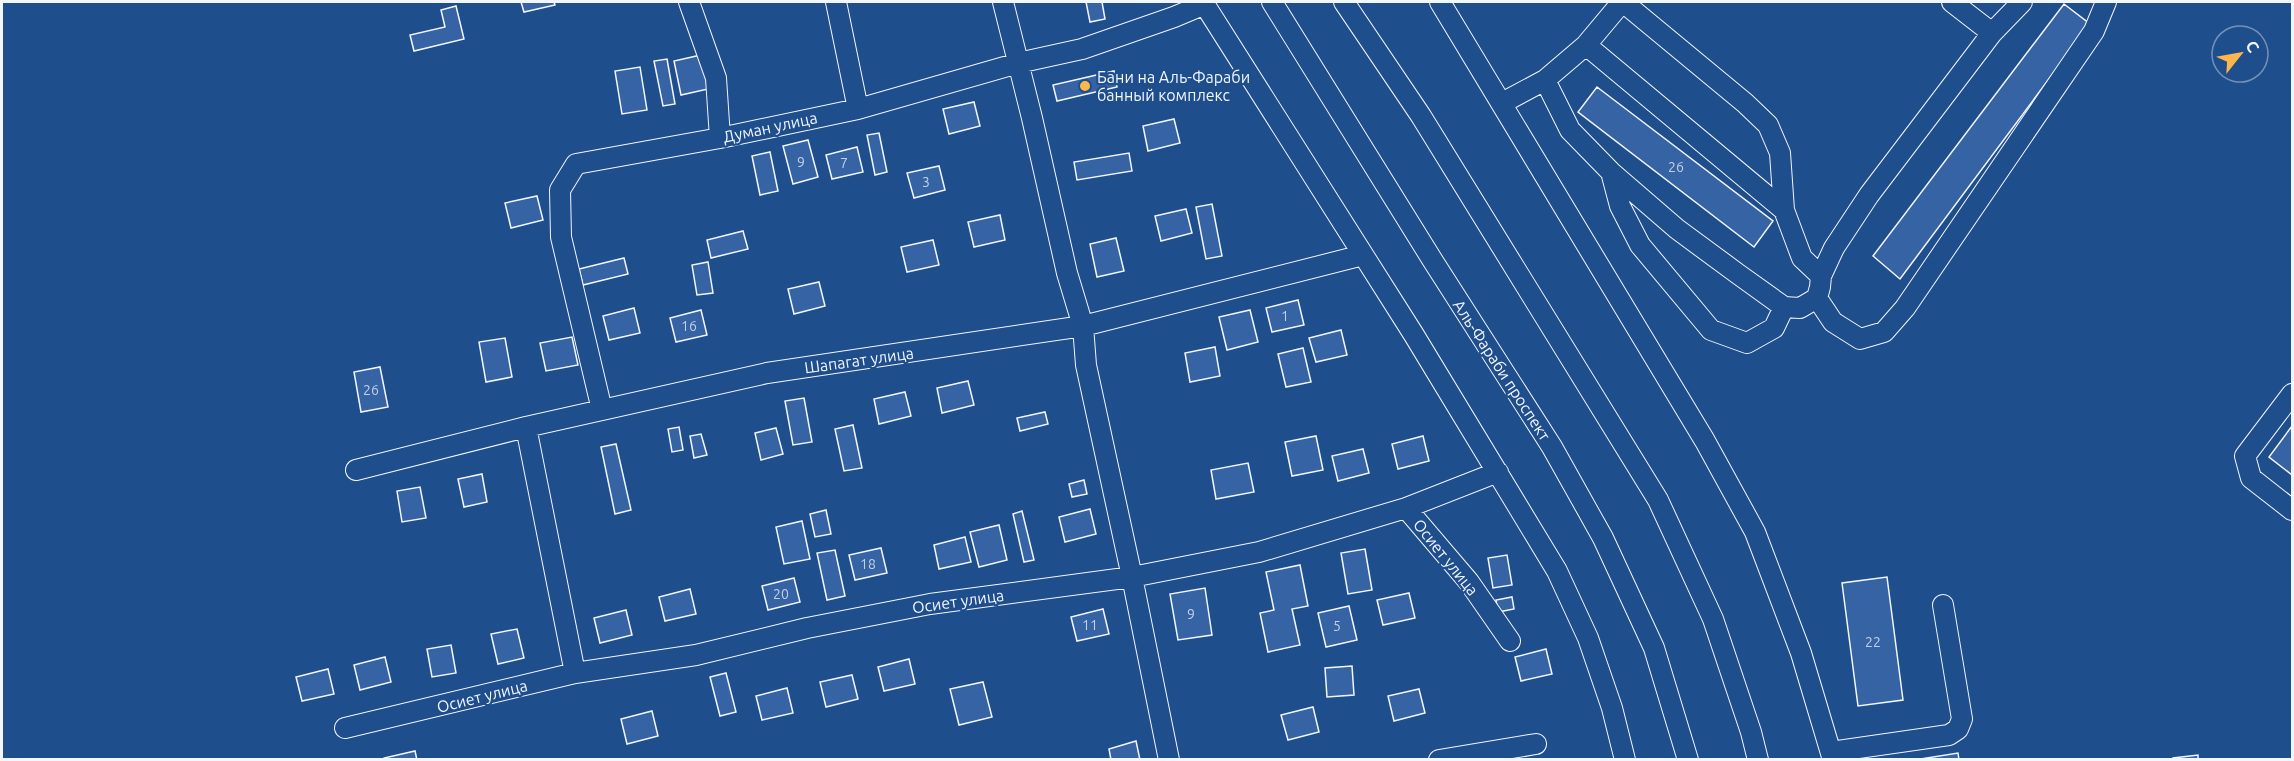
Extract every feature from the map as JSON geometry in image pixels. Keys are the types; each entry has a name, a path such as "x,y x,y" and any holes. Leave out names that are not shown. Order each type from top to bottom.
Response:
{"street":[{"path":"689,2 716,78 720,138"},
{"path":"836,2 858,109"},
{"path":"1003,2 1067,273 1083,327 1088,376 1169,759"},
{"name":"Аль-Фараби проспект","path":"1272,2 1427,252 1552,447 1603,538 1654,648 1688,759"},
{"path":"1344,2 1421,116 1658,500 1713,619 1758,759"},
{"path":"1440,2 1705,441 1755,532 1801,653 1832,756 1949,735 1958,729 1962,718 1943,605"},
{"path":"1502,103 1545,80 1586,45 1623,2 1745,103 1768,125 1780,153 1784,210 1802,258 1821,276"},
{"path":"1952,2 1992,33"},
{"path":"1545,80 1570,130 1611,172 1677,229 1784,308 1800,308 1816,298 1821,276 1834,248 1869,195 1992,33 2022,2"},
{"path":"1816,298 1833,322 1860,339 1884,332 1905,308 2094,31 2106,2"},
{"path":"1204,3 1498,472 1557,571 1588,638 1612,708 1625,759"},
{"name":"Думан улица","path":"602,410 561,237 560,190 576,164 720,138 858,109 1018,63 1082,49 1174,17 1204,3"},
{"path":"1586,45 1784,210"},
{"path":"1611,172 1620,206 1641,244 1711,330 1747,343 1774,328 1784,308"},
{"name":"Шапагат улица","path":"356,470 526,427 767,373 1083,327 1363,255"},
{"path":"2292,394 2245,456 2251,478 2292,510"},
{"path":"526,427 575,673"},
{"path":"1406,508 1498,472"},
{"name":"Осиет улица","path":"345,728 575,673 696,655 807,628 930,604 1132,577 1259,552 1406,508 1469,582 1510,641"},
{"path":"1439,759 1536,744"}],"building":[{"path":"521,2 554,2 555,5 524,12"},
{"path":"1086,2 1102,2 1105,19 1090,22"},
{"path":"2064,4 2090,24 1900,279 1873,256"},
{"path":"456,6 464,39 414,51 410,35 445,27 441,10"},
{"path":"701,55 708,89 681,95 674,61"},
{"path":"667,59 675,104 663,106 654,61"},
{"path":"640,67 647,110 622,114 615,71"},
{"name":"Бани на Аль-Фараби банный комплекс","path":"1114,71 1117,87 1057,101 1053,85"},
{"path":"1597,87 1773,221 1754,247 1578,112"},
{"path":"974,102 980,126 949,134 943,109"},
{"path":"1174,119 1180,143 1148,151 1143,126"},
{"path":"879,133 887,172 875,175 867,135"},
{"path":"808,140 818,177 793,184 783,146"},
{"path":"857,147 863,172 832,179 826,155"},
{"path":"770,152 778,191 760,195 752,156"},
{"path":"1129,153 1132,171 1077,180 1074,162"},
{"path":"939,166 945,190 914,198 907,173"},
{"path":"537,196 543,220 511,228 505,203"},
{"path":"1212,204 1222,256 1206,259 1196,207"},
{"path":"1186,209 1192,233 1161,241 1155,216"},
{"path":"1000,215 1005,240 974,247 968,222"},
{"path":"743,231 748,249 711,258 707,240"},
{"path":"1116,238 1124,271 1097,277 1090,244"},
{"path":"933,240 939,265 907,272 901,247"},
{"path":"624,258 628,274 583,285 579,269"},
{"path":"708,262 713,293 697,295 692,265"},
{"path":"819,282 825,306 794,314 788,289"},
{"path":"1298,300 1304,325 1272,332 1266,308"},
{"path":"634,308 640,333 609,340 603,316"},
{"path":"701,310 707,335 676,342 670,318"},
{"path":"1250,310 1258,342 1227,350 1219,317"},
{"path":"1341,330 1347,355 1316,362 1309,338"},
{"path":"572,337 578,365 546,371 540,343"},
{"path":"505,338 512,377 486,382 479,342"},
{"path":"1215,347 1220,376 1190,382 1185,353"},
{"path":"1303,348 1311,382 1286,387 1278,354"},
{"path":"380,367 388,407 361,412 354,372"},
{"path":"968,381 974,405 942,413 937,388"},
{"path":"905,392 911,416 879,424 874,399"},
{"path":"804,398 812,442 793,445 785,401"},
{"path":"1045,412 1048,424 1020,431 1017,418"},
{"path":"853,425 862,468 844,471 835,429"},
{"path":"2292,426 2292,475 2269,457"},
{"path":"679,427 683,450 672,452 668,429"},
{"path":"776,428 783,454 761,460 755,433"},
{"path":"701,434 707,455 694,458 690,436"},
{"path":"1316,436 1323,470 1292,476 1285,442"},
{"path":"1423,436 1429,461 1398,469 1392,444"},
{"path":"616,444 631,510 615,514 601,447"},
{"path":"1363,449 1369,473 1338,481 1332,456"},
{"path":"1248,463 1254,492 1216,499 1211,470"},
{"path":"482,474 487,502 464,507 458,479"},
{"path":"1084,480 1087,494 1072,497 1069,484"},
{"path":"420,487 426,518 402,522 397,491"},
{"path":"1090,509 1096,534 1065,542 1059,517"},
{"path":"826,510 831,534 815,537 810,514"},
{"path":"1022,511 1034,560 1024,562 1013,514"},
{"path":"802,521 810,559 784,564 776,527"},
{"path":"999,525 1007,560 979,567 970,532"},
{"path":"965,537 971,562 939,569 934,545"},
{"path":"881,548 887,573 855,580 849,555"},
{"path":"1365,549 1372,590 1348,594 1341,553"},
{"path":"835,550 845,596 827,600 817,553"},
{"path":"1507,555 1512,585 1493,588 1488,558"},
{"path":"1300,565 1308,606 1292,609 1300,645 1268,652 1260,613 1274,610 1266,572"},
{"path":"1887,577 1903,700 1858,706 1842,583"},
{"path":"794,578 800,602 768,610 762,586"},
{"path":"1205,588 1212,635 1178,640 1170,594"},
{"path":"690,589 696,614 665,621 659,597"},
{"path":"1409,593 1415,618 1383,625 1377,600"},
{"path":"1512,597 1514,609 1498,612 1496,600"},
{"path":"1349,606 1357,640 1326,647 1318,613"},
{"path":"1103,609 1109,634 1077,641 1071,617"},
{"path":"626,610 632,635 600,643 594,618"},
{"path":"517,629 524,658 498,664 491,634"},
{"path":"451,645 456,673 432,677 427,649"},
{"path":"1546,649 1552,674 1521,681 1515,657"},
{"path":"385,657 391,682 360,690 354,665"},
{"path":"909,659 915,684 884,691 878,667"},
{"path":"1352,666 1354,695 1327,697 1325,668"},
{"path":"328,669 334,694 302,701 296,677"},
{"path":"726,673 736,712 720,716 710,677"},
{"path":"852,675 858,699 826,707 820,682"},
{"path":"983,682 992,717 959,725 950,689"},
{"path":"787,688 793,713 762,720 756,696"},
{"path":"1419,689 1425,713 1394,721 1388,696"},
{"path":"1313,707 1319,732 1288,740 1281,715"},
{"path":"652,711 658,736 627,744 621,719"},
{"path":"1136,741 1140,760 1111,760 1109,749"},
{"path":"415,751 417,760 384,760 384,758"},
{"path":"1958,753 1959,760 1914,760"},
{"path":"2198,755 2198,760 2173,760 2173,758"}],"place":[{"name":"Бани на Аль-Фараби банный комплекс","path":"1085,86"}]}
